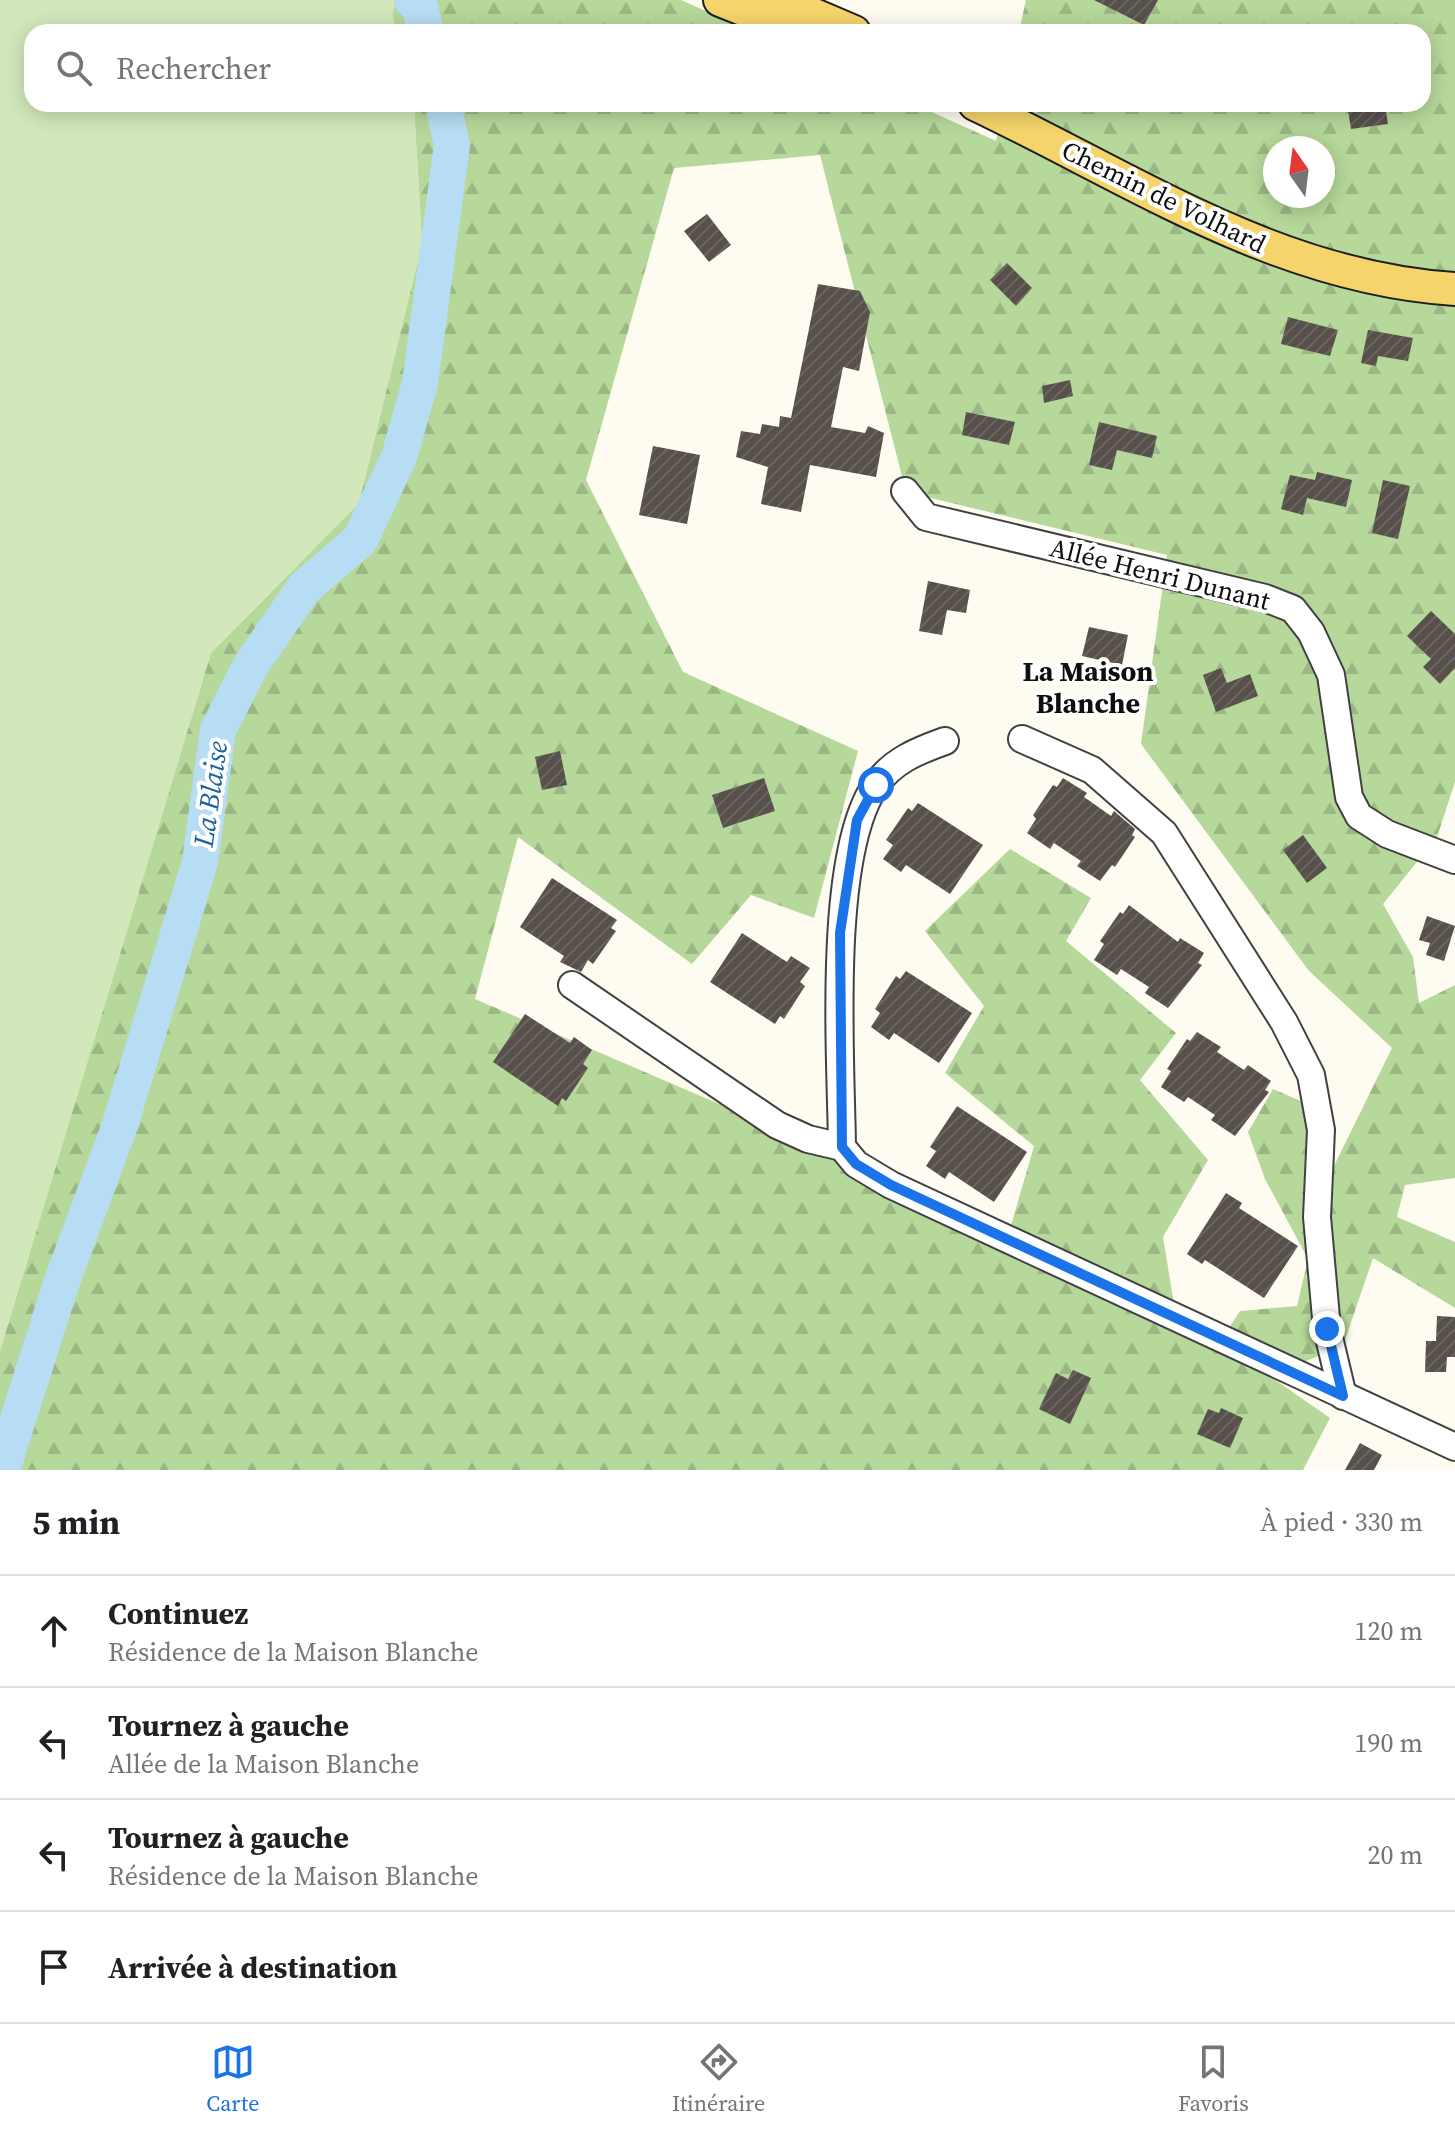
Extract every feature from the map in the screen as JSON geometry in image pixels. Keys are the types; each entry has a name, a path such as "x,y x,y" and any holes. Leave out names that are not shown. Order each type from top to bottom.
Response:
{"main road":[{"path":"720,0 780,24"},
{"path":"779,0 835,24"},
{"name":"Chemin de Volhard","path":"991,112 1177,208 1268,248 1377,279 1455,289"},
{"name":"Chemin de Volhard","path":"1033,112 1255,220 1356,252 1455,268"}],"street":[{"name":"Allée Henri Dunant","path":"905,491 926,517 1265,598 1293,609 1311,632 1331,675 1349,797 1359,816 1387,834 1455,860"},
{"path":"1022,739 1092,770 1164,833 1284,1022 1311,1075 1321,1130 1317,1217 1327,1329 1343,1396"},
{"path":"842,1147 840,933 857,820 876,785 908,754 945,741"},
{"path":"572,985 777,1125 808,1139 842,1147 856,1164 891,1185 1455,1447"}],"green space":[{"path":"0,0 396,0 392,14 394,24 24,24 24,112 414,112 422,244 359,503 211,653 0,1351"},
{"path":"396,0 681,0 735,24 394,24 392,14"},
{"path":"1026,0 1455,0 1455,782 1437,837 1383,904 1413,957 1419,1003 1455,985 1455,1178 1405,1185 1397,1217 1455,1242 1455,1308 1373,1258 1343,1346 1294,1366 1225,1334 1240,1311 1297,1306 1308,1259 1265,1179 1248,1132 1273,1089 1310,1105 1329,1176 1392,1048 1309,971 1141,744 1167,555 906,492 820,155 674,168 586,480 683,672 858,751 814,918 751,895 692,964 518,837 475,999 1010,1229 1034,1146 945,1073 984,1006 925,931 1010,849 1091,898 1066,941 1176,1033 1140,1080 1208,1160 1163,1237 1175,1310 1330,1418 1303,1470 0,1470 0,1351 211,653 359,503 422,244 414,112 932,112 996,141 1002,112 1431,112 1431,24 1021,24"}],"building":[{"path":"1094,0 1158,0 1142,24"},
{"path":"1348,112 1386,112 1388,124 1351,129"},
{"path":"707,214 731,245 709,262 684,231"},
{"path":"1007,263 1032,288 1016,306 990,280"},
{"path":"818,284 860,291 870,312 859,371 843,367 831,427 865,433 868,426 884,433 876,477 810,465 801,512 761,504 768,467 736,457 741,431 760,434 762,424 779,427 780,416 791,418"},
{"path":"1288,317 1338,330 1330,356 1281,344"},
{"path":"1368,330 1413,338 1408,361 1378,356 1376,366 1361,363"},
{"path":"1070,380 1073,396 1044,403 1042,386"},
{"path":"966,412 1015,422 1009,445 962,435"},
{"path":"1099,422 1157,436 1152,458 1117,450 1112,470 1089,465"},
{"path":"653,446 700,455 687,524 639,515"},
{"path":"1317,472 1352,480 1346,507 1307,498 1303,515 1281,509 1290,475 1315,480"},
{"path":"1383,480 1410,486 1398,539 1372,533"},
{"path":"928,581 970,590 966,613 947,610 942,635 919,631"},
{"path":"1431,611 1455,634 1455,668 1440,684 1423,667 1431,659 1407,636"},
{"path":"1089,627 1128,635 1122,665 1082,656"},
{"path":"1221,668 1227,683 1250,674 1258,696 1216,712 1203,675"},
{"path":"560,751 567,785 542,790 535,757"},
{"path":"764,778 775,811 723,828 712,795"},
{"path":"1063,778 1087,793 1084,797 1111,816 1114,811 1135,829 1132,835 1135,837 1115,867 1112,865 1100,881 1077,866 1081,861 1054,843 1050,849 1027,833 1036,819 1033,815 1053,785 1057,787"},
{"path":"918,803 983,845 950,894 906,865 901,872 883,859 893,845 886,840 908,808 912,811"},
{"path":"1303,835 1327,868 1307,883 1283,850"},
{"path":"552,878 617,920 611,928 616,931 593,964 588,960 581,972 560,962 564,956 520,927"},
{"path":"1129,905 1178,942 1180,938 1204,953 1198,963 1202,965 1168,1008 1145,993 1149,987 1121,969 1117,975 1094,960 1104,944 1100,941 1120,912 1123,914"},
{"path":"1427,916 1455,926 1444,961 1426,955 1430,943 1419,940"},
{"path":"742,933 787,962 791,956 810,968 800,982 805,986 784,1019 780,1016 775,1024 710,982"},
{"path":"906,971 972,1013 939,1063 894,1033 889,1040 871,1027 880,1013 875,1009 896,976 900,979"},
{"path":"525,1014 570,1043 574,1037 592,1050 583,1064 588,1068 566,1101 562,1098 558,1106 493,1062"},
{"path":"1197,1032 1221,1047 1217,1052 1244,1070 1248,1065 1271,1081 1265,1090 1269,1092 1235,1136 1211,1120 1215,1115 1188,1097 1184,1102 1161,1087 1171,1071 1167,1069 1187,1039 1190,1041"},
{"path":"957,1106 1027,1152 994,1202 949,1172 945,1179 926,1166 936,1151 930,1147"},
{"path":"1226,1193 1242,1203 1239,1208 1298,1246 1264,1298 1205,1260 1202,1264 1187,1254"},
{"path":"1437,1316 1455,1317 1455,1357 1447,1357 1446,1372 1425,1372 1426,1341 1436,1341"},
{"path":"1073,1370 1091,1378 1070,1424 1039,1409 1056,1373 1068,1379"},
{"path":"1221,1408 1243,1418 1230,1448 1197,1434 1208,1409 1219,1413"},
{"path":"1360,1443 1382,1455 1374,1470 1345,1470"}],"waterway":[{"name":"La Blaise","path":"412,0 420,7 424,24"},
{"name":"La Blaise","path":"2,1470 61,1284 120,1125 200,862 218,730 251,665 304,588 360,540 399,457 420,383 452,145 445,112"}],"district":[{"name":"La Maison Blanche","path":"1088,687"}],"route":[{"path":"876,785 857,820 840,933 842,1147 856,1164 891,1185 1343,1396 1327,1329"}]}
